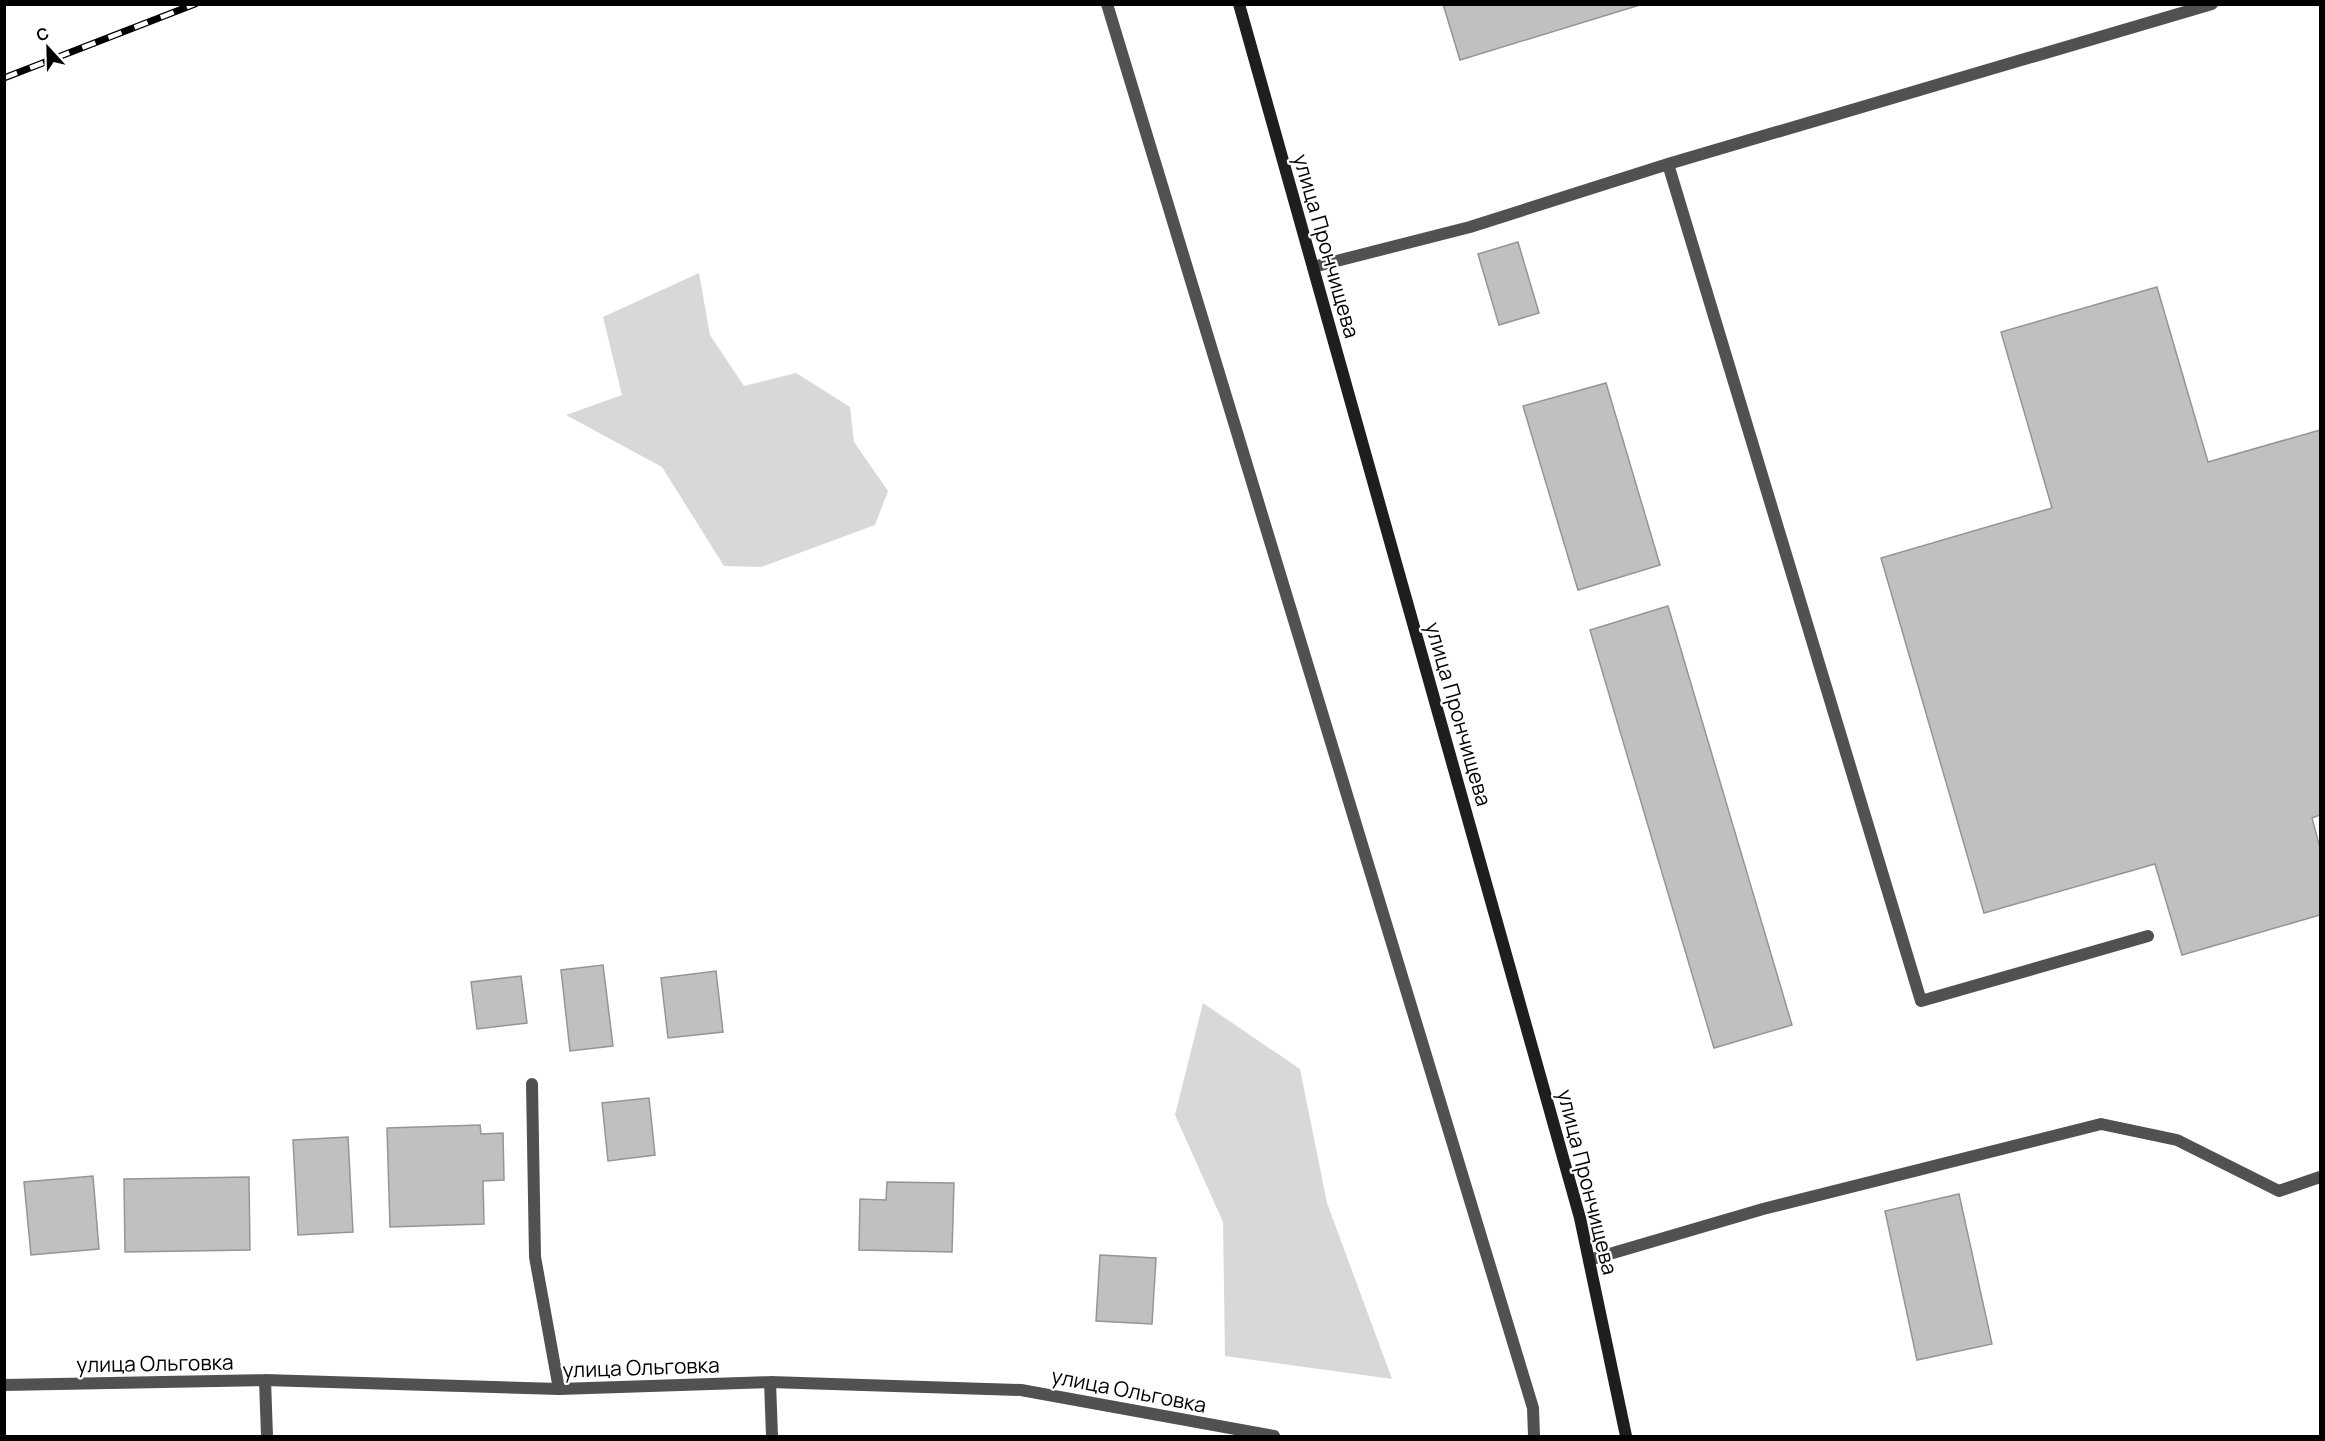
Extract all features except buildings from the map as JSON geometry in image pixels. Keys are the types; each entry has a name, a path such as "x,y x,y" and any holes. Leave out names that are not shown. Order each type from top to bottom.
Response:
{"street":[{"path":"1107,4 1533,1408 1534,1437"},
{"name":"улица Прончищева","path":"1239,4 1580,1218 1626,1437"},
{"path":"1313,267 1470,227 1668,164 2212,4"},
{"path":"1668,164 1921,1001 2148,936"},
{"path":"532,1084 535,1257 559,1389"},
{"path":"1589,1260 1763,1209 2101,1124 2177,1140 2278,1191 2320,1177"},
{"path":"265,1380 267,1437"},
{"name":"улица Ольговка","path":"4,1386 265,1380 559,1389 770,1382 1021,1390 1274,1437"},
{"path":"770,1382 772,1437"}],"shaded area":[{"path":"699,273 710,335 744,386 796,373 850,407 854,442 888,491 875,525 761,567 724,566 662,467 566,415 622,395 603,317"},
{"path":"1203,1003 1300,1069 1327,1203 1392,1379 1225,1356 1223,1222 1175,1115"}],"railway":[{"path":"4,78 195,4"}]}
